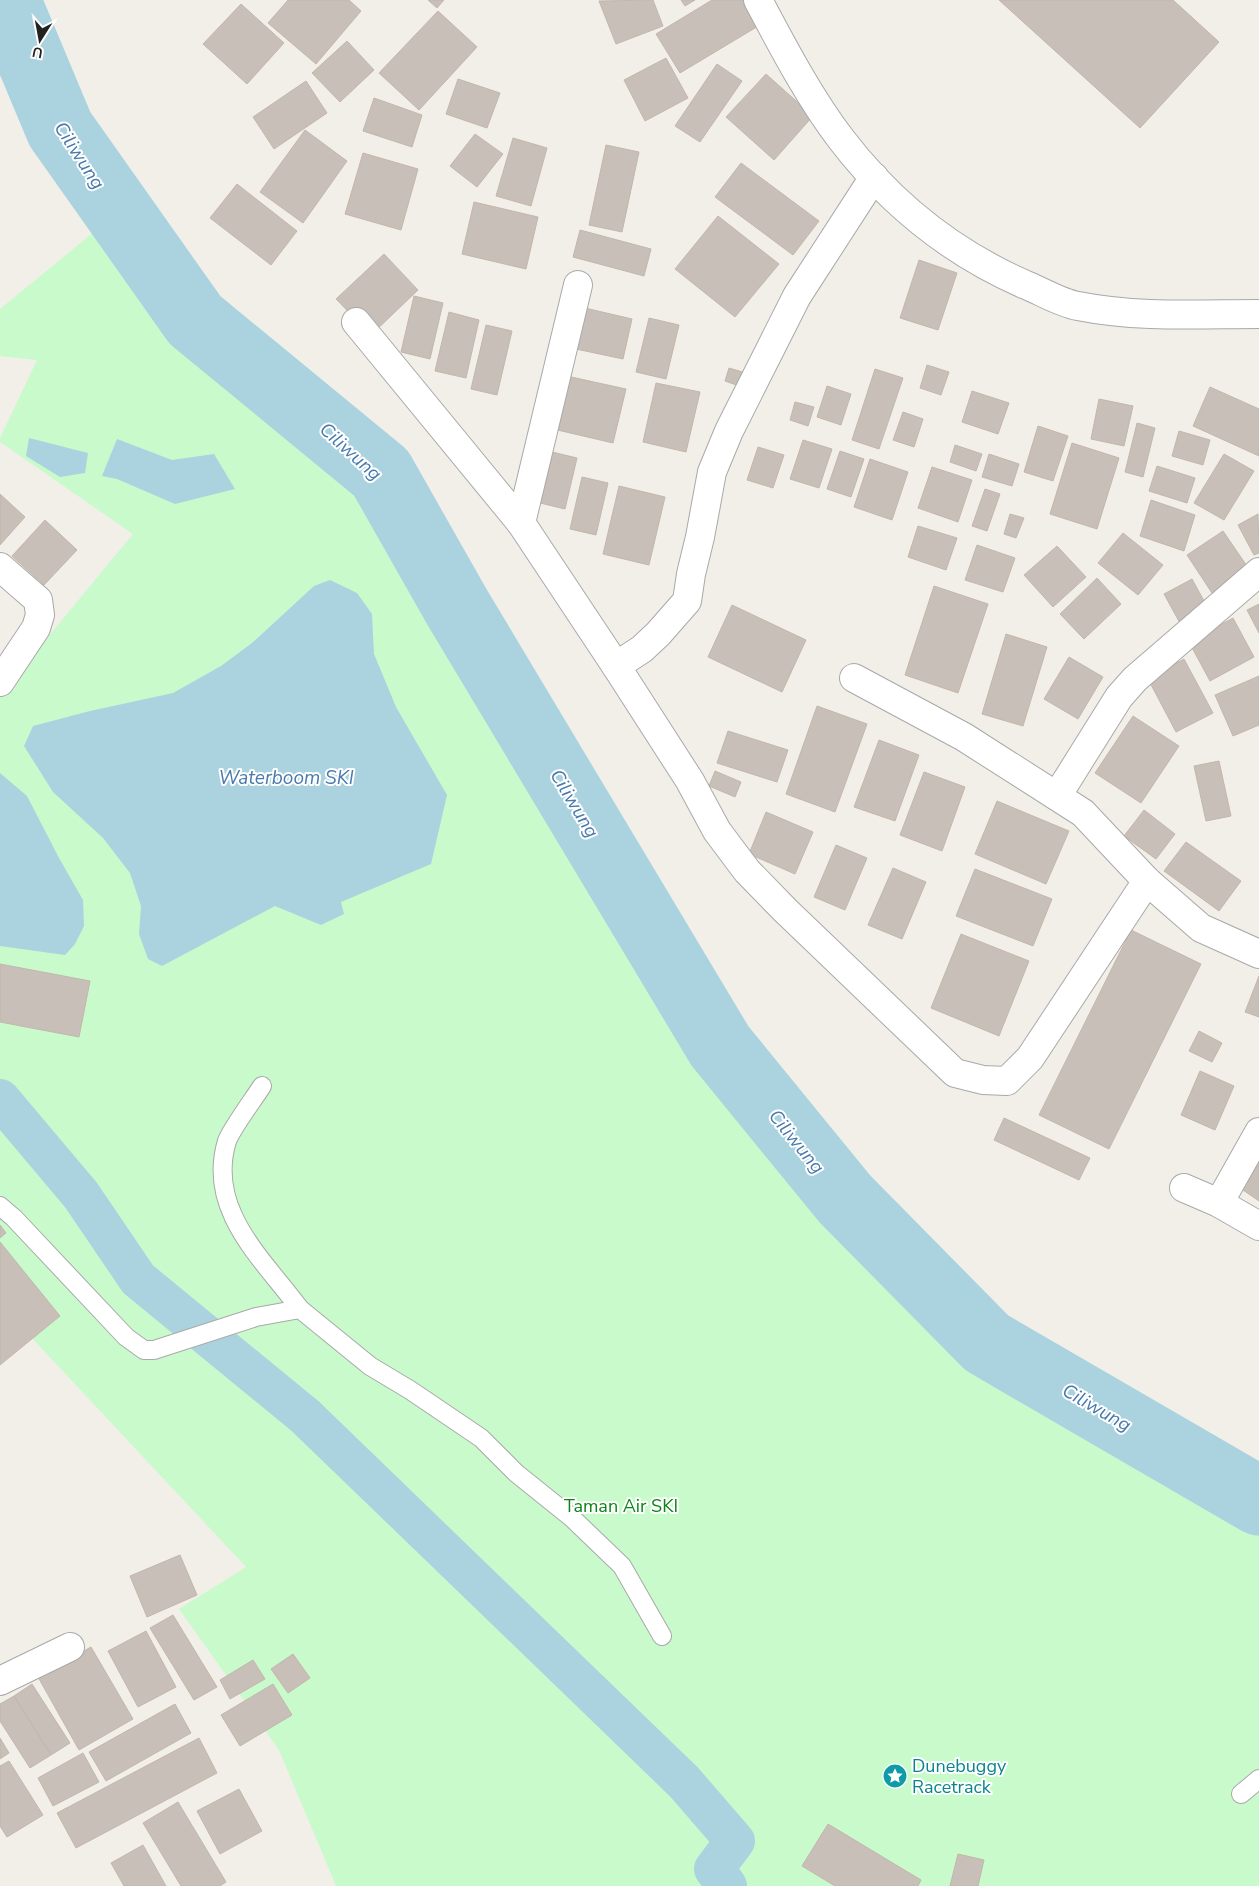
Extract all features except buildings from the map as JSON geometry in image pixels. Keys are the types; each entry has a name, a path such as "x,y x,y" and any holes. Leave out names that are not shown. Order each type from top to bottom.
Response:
{"street":[{"path":"758,0 788,57 841,139 874,177 912,215 961,252 1004,276 1076,306 1150,315 1259,314"},
{"path":"616,666 642,650 687,601 712,472 729,431 797,296 874,177"},
{"path":"521,523 578,286"},
{"path":"356,322 521,523 690,781 717,831 747,870 785,910 955,1073 983,1080 1007,1081 1030,1058 1147,881"},
{"path":"0,567 38,600 40,615 36,628 0,682"},
{"path":"1057,796 1119,697 1135,679 1259,572"},
{"path":"854,678 964,737 1083,813 1147,881 1201,928 1259,954"},
{"path":"1219,1203 1259,1132"},
{"path":"1184,1188 1219,1203 1259,1226"},
{"path":"0,1681 70,1647"}],"lane":[{"path":"262,1086 228,1139 222,1167 232,1216 250,1246 300,1309 370,1366 410,1390 481,1438 516,1473 572,1518 622,1566 662,1636"},
{"path":"0,1206 14,1218 126,1337 144,1350 154,1350 169,1346 256,1317 300,1309"},
{"path":"1241,1794 1259,1779"}],"green space":[{"name":"Taman Air SKI","path":"118,212 195,320 381,473 720,1046 978,1337 1259,1501 1259,1886 336,1886 279,1750 179,1609 246,1567 0,1304 0,695 133,534 0,442 0,438 37,360 0,356 0,309"}],"water":[{"path":"29,438 88,453 85,473 60,477 26,456"},
{"path":"117,439 172,460 214,454 235,489 175,504 117,479 102,476"},
{"name":"Waterboom SKI","path":"330,580 357,593 372,614 374,654 396,707 447,795 431,864 341,902 344,914 321,925 275,906 162,966 148,959 139,934 141,906 130,873 103,838 53,792 24,746 33,726 90,711 173,693 221,666 252,643 314,586"},
{"path":"0,773 27,796 83,900 84,926 75,944 65,955 0,946"}],"waterway":[{"name":"Ciliwung","path":"6,0 60,129 195,320 381,473 457,607 720,1046 845,1199 987,1343 1259,1501"},
{"path":"0,1099 81,1195 138,1279 305,1416 684,1782 735,1841 714,1869 727,1886"}],"place":[{"name":"Dunebuggy Racetrack","path":"895,1776"}]}
